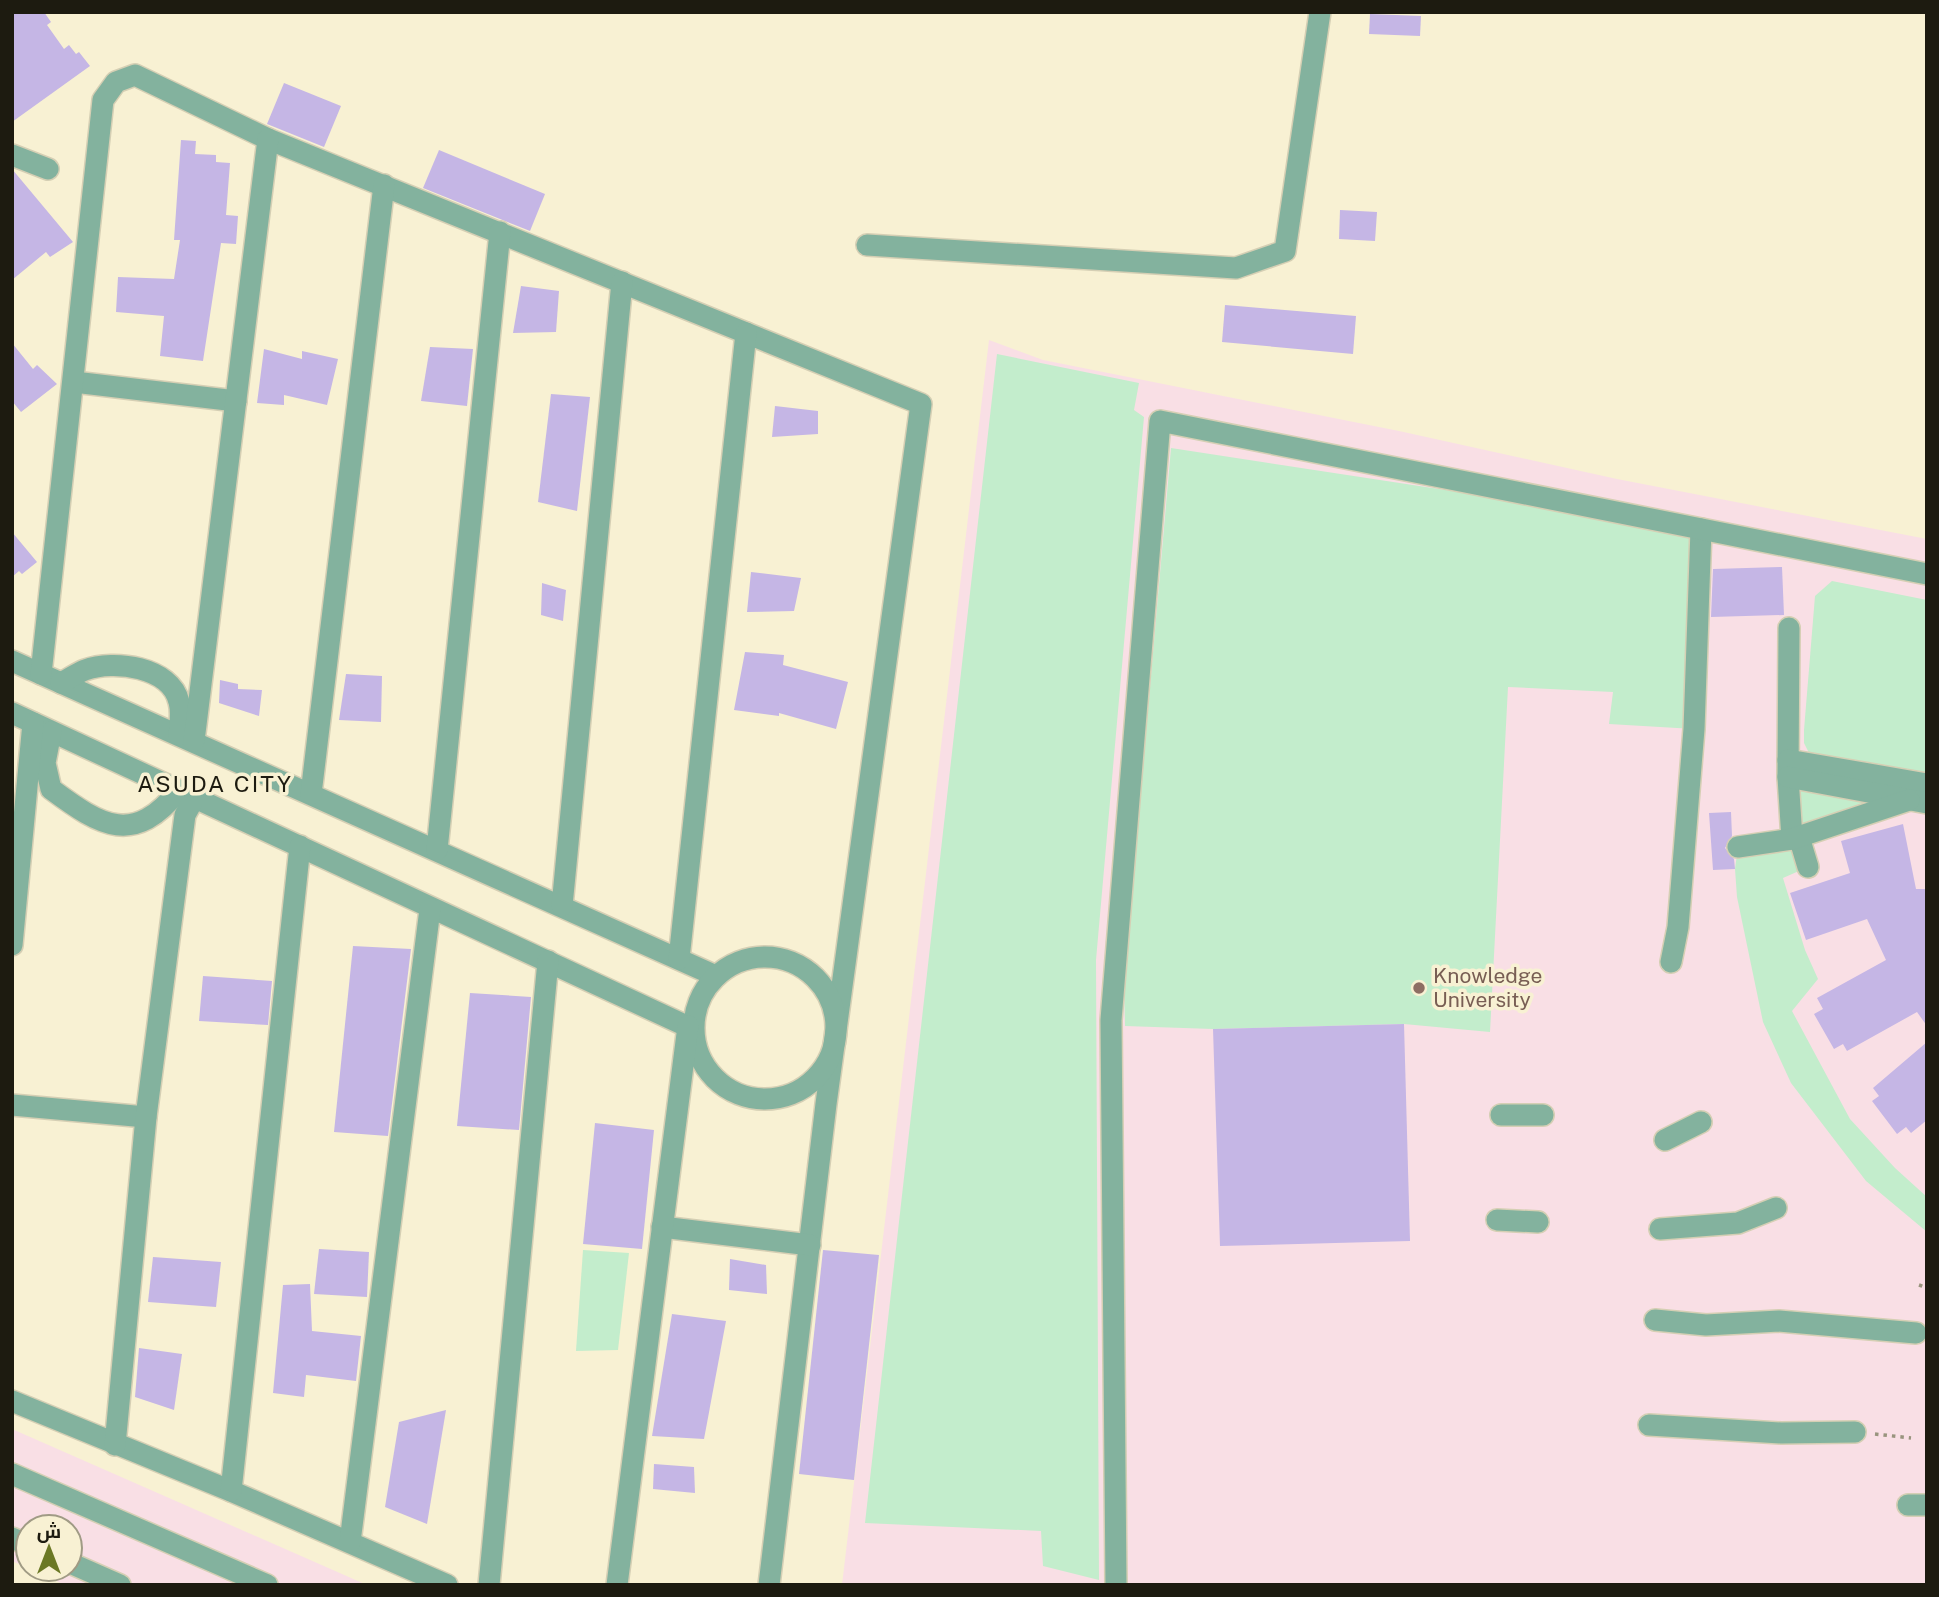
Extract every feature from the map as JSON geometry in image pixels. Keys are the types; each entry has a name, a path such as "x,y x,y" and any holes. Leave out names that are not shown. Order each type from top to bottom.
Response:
{"street":[{"path":"867,245 1236,268 1285,251 1320,12"},
{"path":"41,674 103,100 116,82 135,75 268,139 921,404 834,1045 769,1585"},
{"path":"186,738 236,401 268,139"},
{"path":"12,155 48,169"},
{"path":"311,794 384,185"},
{"path":"437,850 500,232"},
{"path":"562,906 622,282"},
{"path":"679,959 746,333"},
{"path":"74,382 236,401"},
{"path":"1116,1585 1111,1020 1160,421 1927,574"},
{"path":"1671,962 1678,926 1693,729 1701,529"},
{"path":"1789,628 1788,769 1796,838 1808,867"},
{"path":"12,661 716,976"},
{"path":"61,683 87,669 122,666 149,671 165,680 179,700 186,738"},
{"path":"12,713 690,1028 708,1072 725,1087 746,1097 768,1100 790,1095 810,1083 825,1066 834,1045 836,1023 831,1001 819,982 801,967 780,958 758,957 735,963 716,976 704,991 696,1009 690,1028 662,1227 617,1585"},
{"path":"42,727 45,763 51,789 101,822 136,824 160,813 187,793"},
{"path":"12,946 42,727"},
{"path":"1788,769 1927,784"},
{"path":"1788,769 1918,802"},
{"path":"115,1445 146,1117 187,793"},
{"path":"1738,847 1796,838 1918,802"},
{"path":"231,1491 300,846"},
{"path":"350,1542 430,909"},
{"path":"489,1585 548,961"},
{"path":"12,1105 146,1117"},
{"path":"1501,1115 1543,1115"},
{"path":"1665,1140 1700,1122"},
{"path":"1660,1230 1738,1223 1776,1208"},
{"path":"1497,1220 1538,1222"},
{"path":"662,1227 810,1245"},
{"path":"1655,1320 1706,1325 1779,1321 1916,1333"},
{"path":"12,1401 231,1491 447,1585"},
{"path":"1649,1425 1781,1433 1855,1432"},
{"path":"12,1474 267,1585"},
{"path":"84,1569 120,1585"}],"path":[{"path":"1919,1285 1927,1288"},
{"path":"1855,1432 1911,1438"}],"shaded area":[{"name":"Knowledge University","path":"989,340 1043,360 1399,431 1617,479 1927,539 1927,1585 842,1585"},
{"path":"12,1429 367,1585 65,1585 61,1583 84,1583 84,1513 14,1513 14,1562"}],"green space":[{"path":"997,354 1139,383 1134,410 1144,417 1096,960 1099,1580 1043,1566 1041,1531 865,1523"},
{"path":"1171,448 1701,529 1694,729 1609,724 1613,692 1508,687 1490,1032 1404,1024 1213,1029 1125,1026 1124,984"},
{"path":"1832,581 1927,600 1927,775 1809,753 1804,743 1815,596"},
{"path":"1788,777 1909,800 1799,837 1808,867 1783,878 1805,950 1818,979 1792,1011 1850,1119 1895,1168 1927,1197 1927,1232 1866,1181 1791,1083 1763,1022 1737,897 1735,869 1738,847 1792,839"},
{"path":"583,1250 629,1253 618,1350 576,1351"}],"building":[{"path":"12,12 44,12 51,22 47,25 64,49 69,45 76,54 79,52 90,66 12,122"},
{"path":"1370,14 1421,16 1420,36 1369,34"},
{"path":"284,83 341,106 324,147 267,124"},
{"path":"181,140 196,141 195,154 216,155 216,162 230,163 226,215 238,216 236,244 221,243 203,361 160,356 164,316 116,312 118,277 174,279 180,240 174,240"},
{"path":"439,150 545,194 530,231 423,188"},
{"path":"12,169 73,242 50,257 46,252 12,280"},
{"path":"1340,210 1377,212 1375,241 1339,239"},
{"path":"521,286 559,291 556,332 513,333"},
{"path":"1225,305 1356,316 1353,354 1222,342"},
{"path":"12,343 33,369 37,365 57,384 21,412 12,401"},
{"path":"430,347 473,349 467,406 421,401"},
{"path":"264,349 302,359 302,351 338,359 327,405 284,395 284,405 257,403"},
{"path":"551,394 590,397 577,511 538,502"},
{"path":"775,406 818,411 818,434 772,437"},
{"path":"12,532 37,562 22,574 19,571 12,577"},
{"path":"1782,567 1784,615 1711,617 1713,569"},
{"path":"751,572 801,578 794,611 747,612"},
{"path":"542,583 566,590 563,621 541,615"},
{"path":"745,652 784,655 783,665 848,682 836,729 779,713 779,716 734,710"},
{"path":"346,674 382,676 381,722 339,720"},
{"path":"220,680 238,684 238,689 262,690 259,716 219,703"},
{"path":"1731,812 1732,836 1725,848 1734,859 1735,869 1713,870 1709,813"},
{"path":"1903,824 1916,889 1927,889 1927,1026 1917,1012 1847,1051 1843,1044 1834,1049 1814,1014 1823,1009 1817,998 1886,960 1867,919 1806,940 1790,893 1850,873 1841,841"},
{"path":"353,946 411,949 388,1136 334,1132"},
{"path":"203,976 272,981 268,1025 199,1021"},
{"path":"470,993 531,997 519,1130 457,1126"},
{"path":"1404,1024 1410,1241 1220,1246 1213,1029"},
{"path":"1927,1042 1927,1120 1911,1133 1906,1127 1897,1134 1872,1101 1879,1096 1873,1088"},
{"path":"595,1123 654,1130 642,1249 583,1244"},
{"path":"319,1249 369,1252 367,1297 314,1294"},
{"path":"823,1250 879,1255 854,1480 799,1474"},
{"path":"153,1257 221,1262 216,1307 148,1302"},
{"path":"730,1259 766,1265 767,1294 729,1290"},
{"path":"310,1284 312,1331 361,1336 356,1381 306,1375 304,1397 273,1393 283,1285"},
{"path":"672,1314 726,1321 704,1439 652,1436"},
{"path":"139,1348 182,1354 174,1410 135,1397"},
{"path":"446,1410 427,1524 385,1507 399,1422"},
{"path":"654,1464 694,1467 695,1493 653,1489"}],"place":[{"name":"Knowledge University","path":"1419,988"}],"district":[{"name":"ASUDA CITY","path":"215,784"}]}
